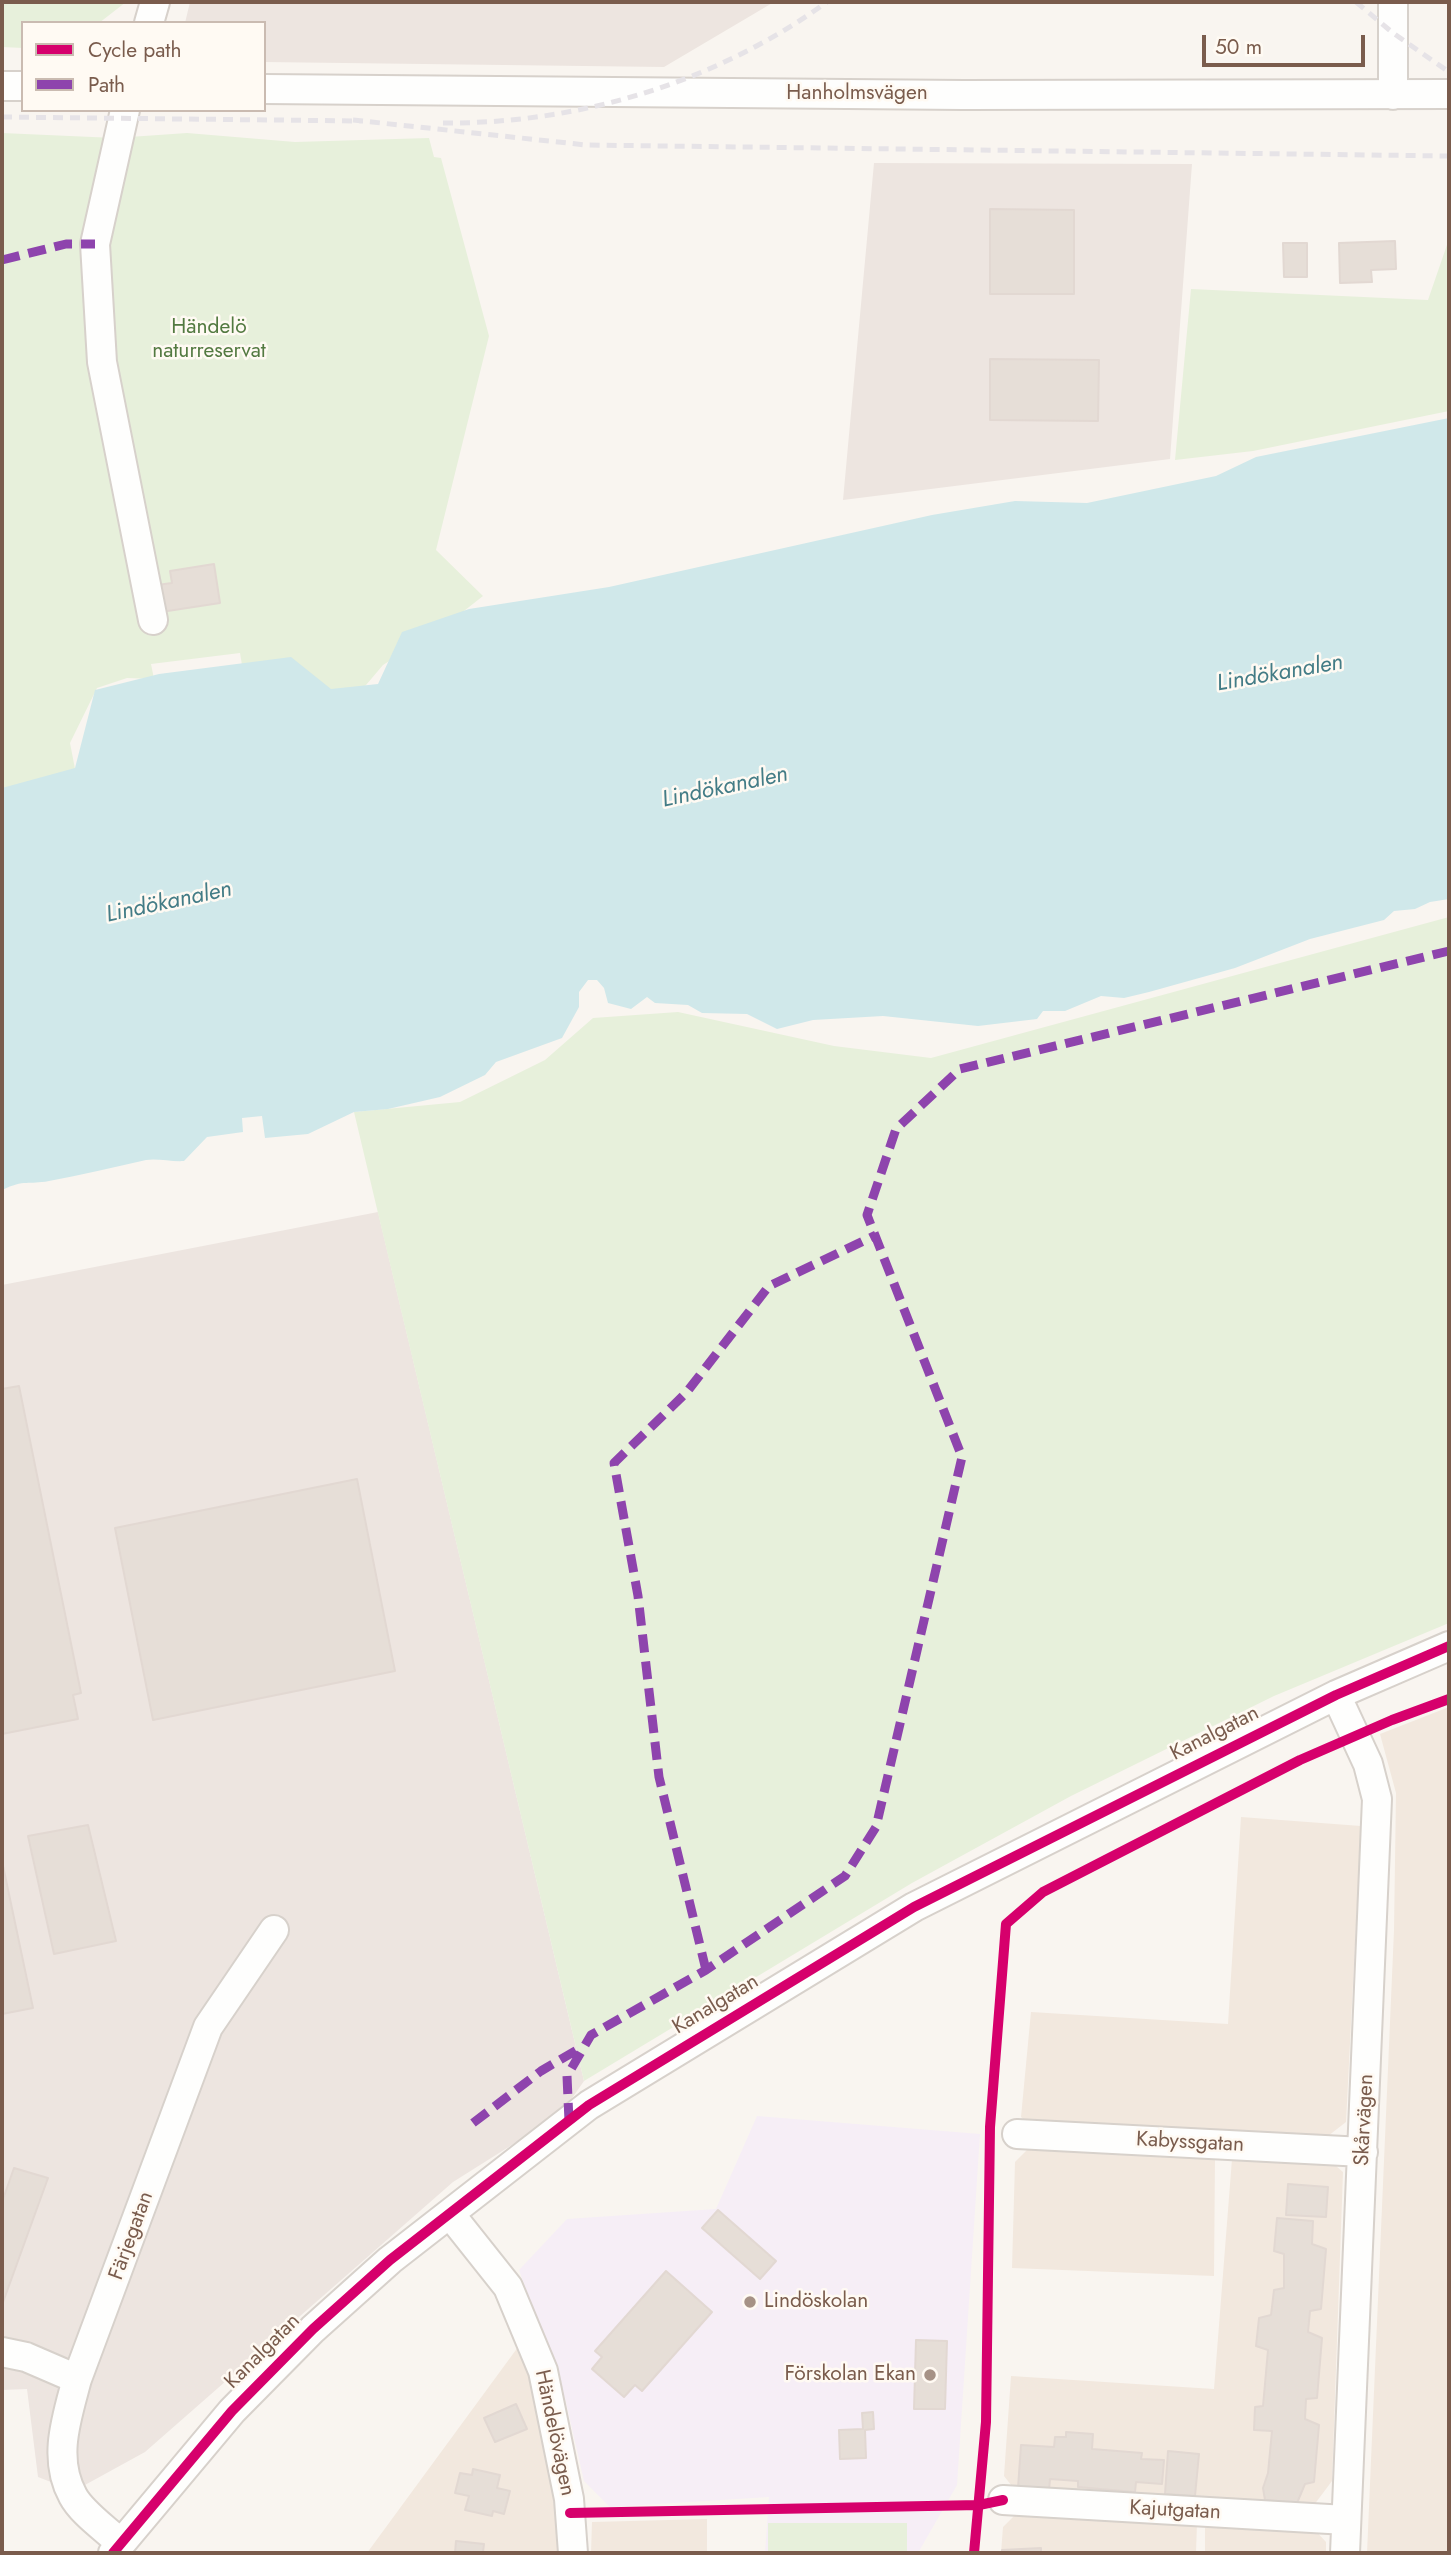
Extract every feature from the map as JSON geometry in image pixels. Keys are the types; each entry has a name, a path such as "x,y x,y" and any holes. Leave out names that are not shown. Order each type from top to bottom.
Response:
{"street":[{"path":"150,21 155,2"},
{"path":"1393,2 1393,95"},
{"path":"2,86 21,86"},
{"name":"Hanholmsvägen","path":"266,89 1449,94"},
{"path":"125,112 94,244 102,362 153,620"},
{"name":"Kanalgatan","path":"116,2548 232,2411 313,2329 390,2260 589,2105 915,1907 1336,1695 1449,1646"},
{"name":"Skårvägen","path":"1336,1695 1368,1764 1377,1799 1345,2553"},
{"name":"Färjegatan","path":"116,2548 73,2498 63,2465 62,2438 77,2379 208,2027 274,1930"},
{"name":"Kabyssgatan","path":"1017,2134 1363,2152"},
{"name":"Händelövägen","path":"450,2214 508,2287 543,2371 569,2499 573,2553"},
{"path":"2,2352 26,2357 77,2379"},
{"name":"Kajutgatan","path":"1003,2500 1346,2520"}],"shaded area":[{"path":"190,2 774,2 664,67 266,62 266,21 185,21"},
{"path":"874,163 1192,164 1170,459 843,500"},
{"path":"378,1212 584,2081 561,2114 453,2182 145,2452 74,2491 38,2477 27,2389 2,2390 2,1285"},
{"path":"1449,1707 1449,2553 1367,2553 1394,1930 1396,1793 1380,1734"},
{"path":"1241,1817 1361,1826 1346,2122 1328,2136 1034,2128 1021,2117 1031,2012 1228,2024"},
{"name":"Lindöskolan","path":"757,2116 980,2134 957,2485 918,2553 765,2553 769,2497 610,2507 584,2481 565,2398 519,2270 567,2219 716,2209"},
{"path":"1031,2146 1215,2158 1214,2276 1012,2268 1015,2162"},
{"path":"1323,2155 1343,2172 1332,2481 1311,2509 1019,2495 1004,2476 1011,2376 1214,2389 1232,2159"},
{"path":"521,2343 541,2384 564,2553 367,2553"},
{"path":"1015,2515 1197,2523 1196,2553 1001,2553 1003,2527"},
{"path":"707,2519 707,2553 591,2553 592,2522"},
{"path":"1205,2524 1313,2528 1326,2542 1326,2553 1205,2553"}],"green space":[{"path":"2,2 126,2 102,21 21,21 21,48 2,47"},
{"name":"Händelö naturreservat","path":"2,133 115,138 187,133 295,142 429,138 434,157 441,158 489,336 436,550 483,596 450,622 383,665 355,698 242,665 240,653 151,664 154,679 127,678 97,688 70,743 76,774 2,789"},
{"path":"1449,239 1449,411 1253,451 1175,460 1191,289 1428,300"},
{"path":"1449,917 1449,1623 1274,1696 1071,1796 912,1883 584,2081 354,1112 460,1102 545,1060 593,1018 678,1012 834,1046 931,1058"},
{"path":"768,2523 907,2523 907,2553 768,2553"}],"water":[{"name":"Lindökanalen","path":"1449,418 1449,899 1430,902 1415,909 1394,911 1384,920 1310,939 1235,968 1149,992 1124,998 1101,996 1065,1011 1043,1011 1037,1019 978,1026 883,1016 813,1020 777,1029 747,1014 702,1013 688,1005 655,1003 647,997 631,1009 608,1003 604,988 597,980 588,980 579,992 579,1007 562,1038 496,1062 485,1075 440,1097 388,1109 354,1112 308,1134 265,1138 262,1116 242,1118 243,1132 207,1137 184,1161 146,1160 49,1181 21,1183 2,1190 2,788 75,768 95,690 159,674 291,657 331,689 378,684 402,632 469,609 609,587 932,515 1015,501 1087,503 1216,476 1256,457"}],"building":[{"path":"990,209 1074,210 1074,294 990,294"},
{"path":"1395,241 1396,269 1371,270 1372,282 1340,283 1339,243"},
{"path":"1283,243 1307,243 1307,277 1284,277"},
{"path":"990,359 1099,360 1098,421 990,420"},
{"path":"214,564 220,603 161,612 157,585 172,583 170,571"},
{"path":"19,1386 81,1693 73,1695 78,1719 2,1734 2,1389"},
{"path":"357,1479 395,1671 153,1720 115,1528"},
{"path":"88,1825 116,1941 54,1954 28,1836"},
{"path":"2,1861 33,2008 2,2014"},
{"path":"14,2168 48,2178 2,2305 2,2202"},
{"path":"1288,2184 1328,2187 1326,2217 1286,2215"},
{"path":"718,2210 776,2261 760,2279 702,2228"},
{"path":"1277,2218 1313,2221 1312,2244 1326,2249 1321,2309 1310,2311 1308,2332 1322,2338 1317,2398 1306,2399 1305,2419 1319,2425 1314,2482 1305,2484 1297,2503 1265,2500 1263,2488 1268,2473 1272,2431 1254,2430 1255,2407 1263,2406 1268,2350 1256,2346 1259,2318 1271,2315 1274,2290 1284,2288 1284,2254 1274,2251"},
{"name":"Lindöskolan","path":"666,2271 712,2312 642,2391 635,2385 624,2397 592,2369 602,2357 595,2351"},
{"name":"Förskolan Ekan","path":"916,2340 947,2341 945,2409 914,2409"},
{"path":"516,2404 527,2429 495,2442 484,2418"},
{"path":"873,2412 874,2429 865,2430 866,2458 840,2459 839,2430 863,2429 862,2413"},
{"path":"1066,2432 1093,2434 1092,2449 1142,2453 1141,2459 1164,2460 1162,2484 1136,2482 1135,2492 1078,2487 1078,2481 1050,2479 1049,2490 1018,2488 1021,2445 1054,2447 1055,2437 1066,2437"},
{"path":"1168,2451 1199,2454 1195,2496 1165,2494"},
{"path":"473,2469 500,2475 497,2488 510,2491 504,2514 493,2511 492,2516 465,2510 469,2496 455,2493 460,2473 472,2475"},
{"path":"456,2541 484,2544 483,2552 491,2553 455,2553"},
{"path":"1041,2548 1041,2553 1002,2553 1002,2550"}],"railway":[{"path":"443,123 545,116 645,93 693,76 739,55 827,2"},
{"path":"1356,2 1393,33 1449,72"},
{"path":"2,117 363,121"},
{"path":"353,120 586,145 1449,156"}],"marked path":[{"path":"2,260 66,244 95,244"},
{"path":"569,2121 567,2076 591,2035 706,1970 845,1876 876,1827 962,1457 867,1215 896,1129 960,1069 1449,951"},
{"path":"706,1970 659,1777 638,1596 614,1463 686,1393 769,1286 876,1235"},
{"path":"473,2123 541,2071 582,2047"}],"cycle path":[{"path":"113,2553 232,2411 313,2329 390,2260 589,2105 914,1907 1336,1695 1449,1646"},
{"path":"974,2553 986,2422 990,2127 1006,1924 1043,1892 1300,1760 1392,1720 1449,1699"},
{"path":"570,2513 979,2505 1003,2500"}],"place":[{"name":"Lindöskolan","path":"750,2302"},
{"name":"Förskolan Ekan","path":"930,2375"}]}
